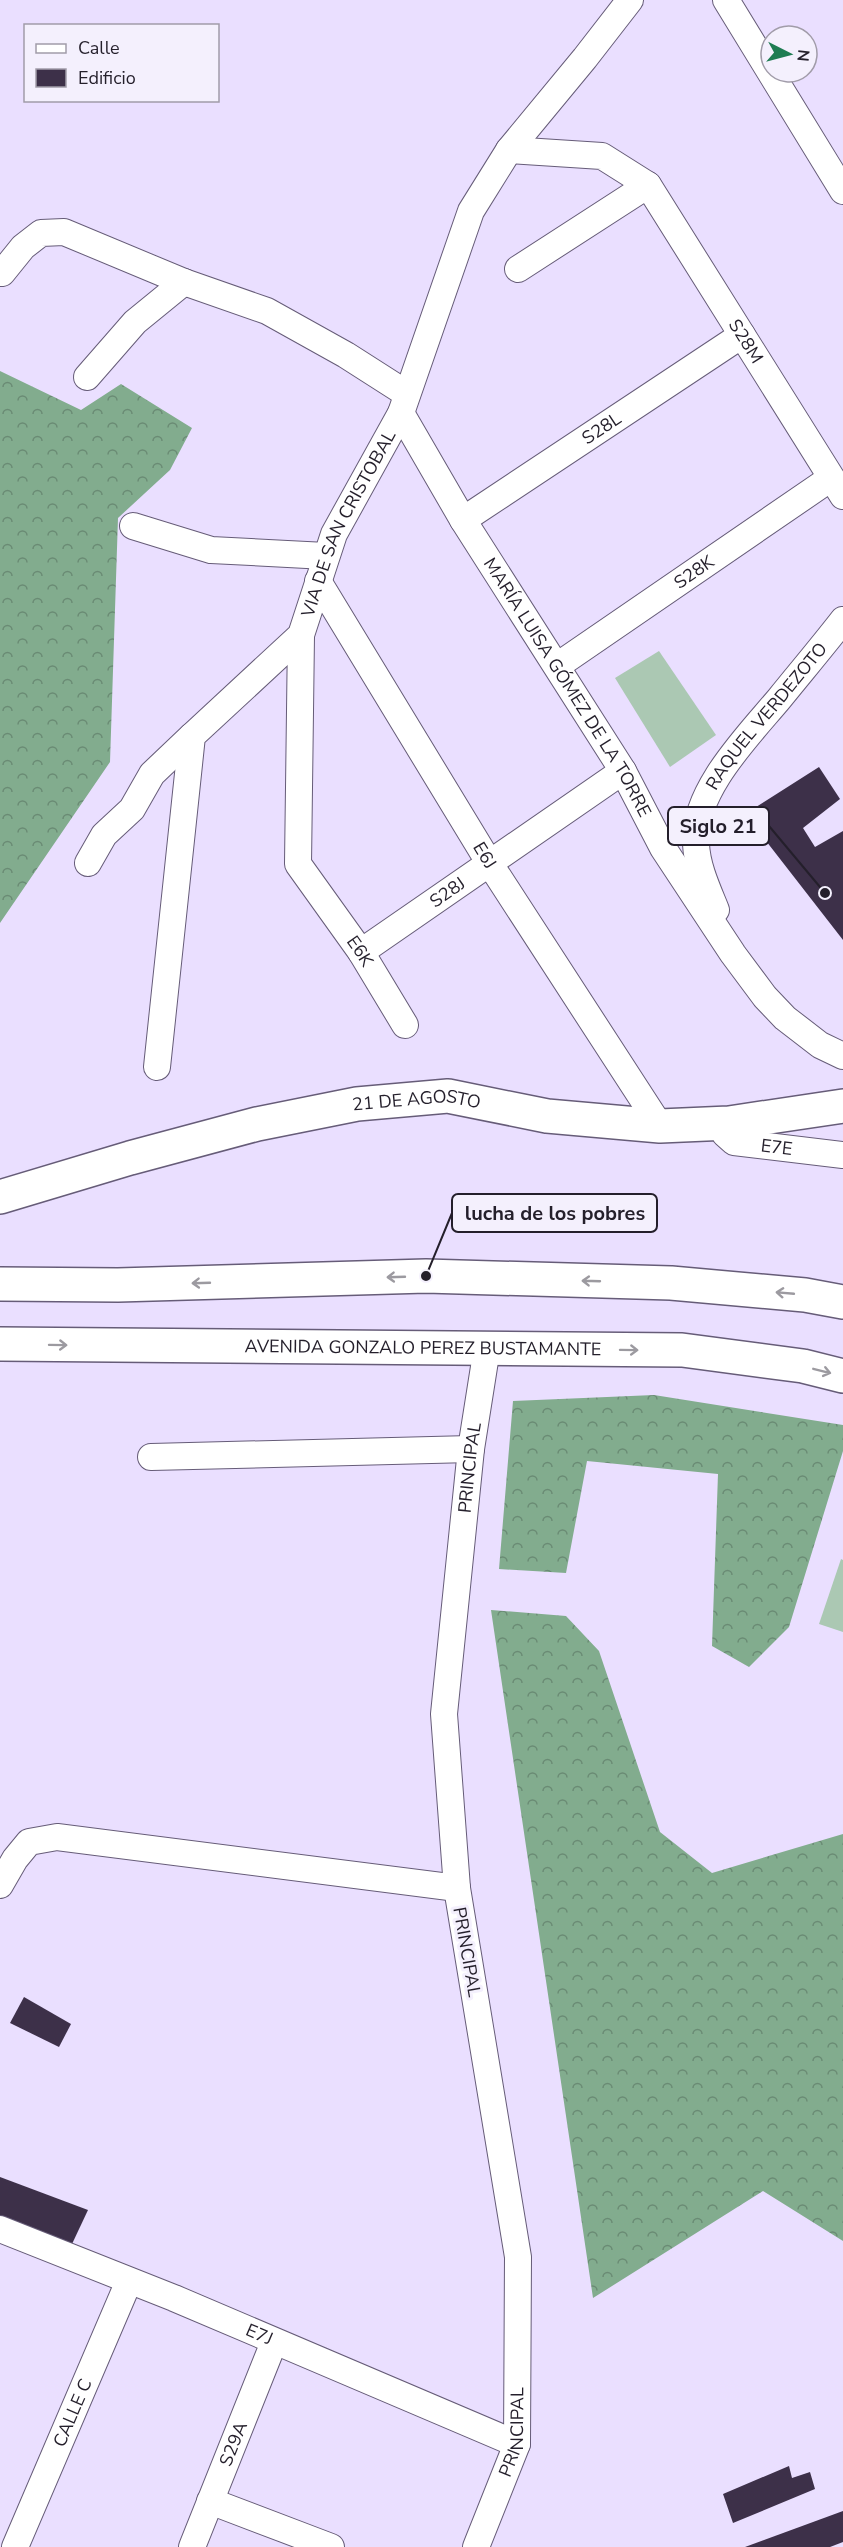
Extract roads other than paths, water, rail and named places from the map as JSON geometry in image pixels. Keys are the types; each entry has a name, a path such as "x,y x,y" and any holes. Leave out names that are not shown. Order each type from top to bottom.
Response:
{"main road":[{"name":"21 DE AGOSTO","path":"0,1197 130,1158 257,1124 357,1104 448,1096 547,1116 660,1126 720,1122 843,1106"},
{"path":"0,1284 118,1285 426,1276 671,1283 805,1295 843,1302"},
{"name":"AVENIDA GONZALO PEREZ BUSTAMANTE","path":"0,1344 682,1350 803,1366 843,1376"}],"street":[{"name":"VIA DE SAN CRISTOBAL","path":"88,864 104,835 132,809 152,774 301,635 334,534 404,404 471,211 508,150 630,0"},
{"path":"726,0 843,191"},
{"name":"S28M","path":"508,150 602,156 648,186 837,487"},
{"path":"518,269 648,186"},
{"path":"2,273 23,247 41,233 64,232 184,282 267,311 346,355 404,404"},
{"path":"87,377 135,322 184,282"},
{"name":"S28L","path":"463,520 742,335"},
{"name":"MARÍA LUISA GÓMEZ DE LA TORRE","path":"404,404 463,520 623,771 663,848 733,954 765,997 785,1018 820,1045 843,1056"},
{"name":"S28K","path":"557,666 837,487"},
{"path":"134,526 210,550 326,556"},
{"name":"E6J","path":"318,581 490,864 660,1126"},
{"name":"RAQUEL VERDEZOTO","path":"733,954 701,870 696,844 698,820 706,797 735,751 843,620"},
{"name":"E6K","path":"301,635 298,864 361,952 405,1025"},
{"path":"157,1067 192,736"},
{"name":"S28J","path":"361,952 623,771"},
{"name":"E7E","path":"720,1122 725,1134 734,1142 843,1155"},
{"name":"PRINCIPAL","path":"476,2547 517,2444 518,2257 457,1888 444,1714 471,1449 487,1348"},
{"path":"151,1456 471,1449"},
{"path":"0,1885 15,1859 29,1842 57,1837 457,1888"},
{"name":"E7J","path":"0,2229 517,2444"},
{"name":"CALLE C","path":"12,2539 129,2281"},
{"name":"S29A","path":"192,2547 274,2342"},
{"path":"210,2501 332,2547"}],"place":[{"name":"Siglo 21","path":"825,893"},
{"name":"lucha de los pobres","path":"426,1276"}]}
